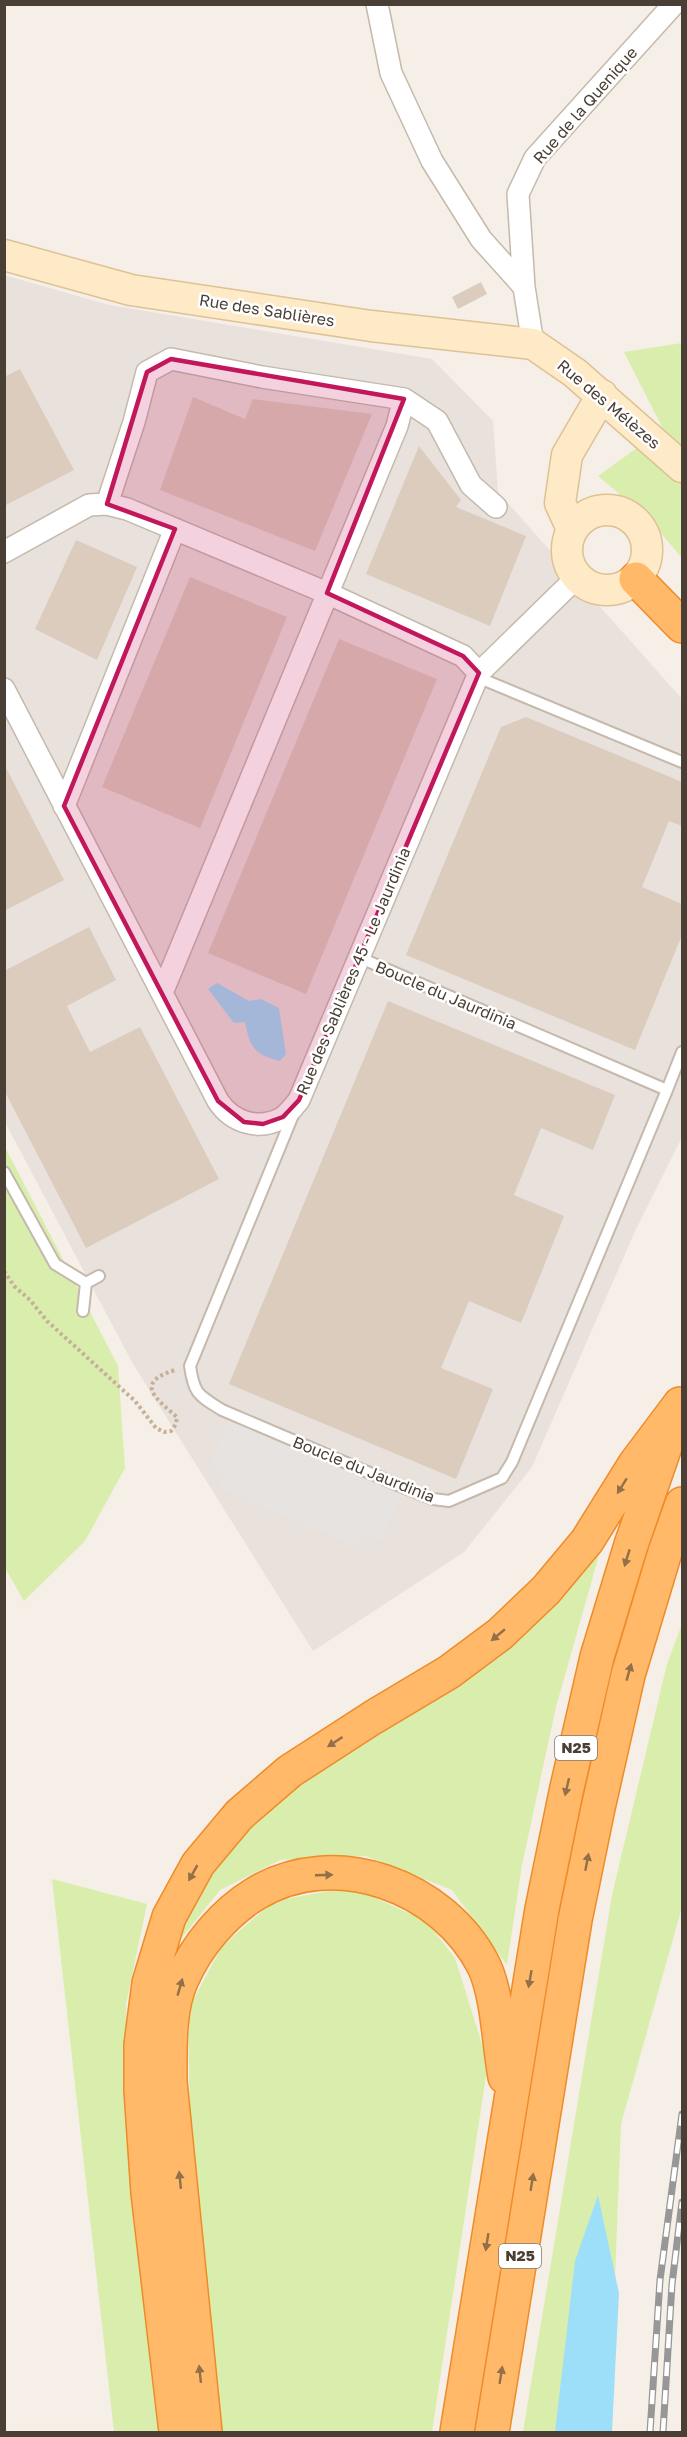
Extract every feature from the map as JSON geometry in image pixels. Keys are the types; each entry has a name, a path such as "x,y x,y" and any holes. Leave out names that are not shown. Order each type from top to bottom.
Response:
{"highway":[{"path":"636,579 682,626"},
{"path":"176,2433 148,2193 141,2090 141,2045 149,1983 169,1917 198,1864 247,1808 290,1771 449,1672 500,1634 546,1590 587,1541 636,1464 681,1400"},
{"name":"N25","path":"457,2433 544,1897 566,1792 597,1657 631,1545 681,1400"},
{"name":"N25","path":"492,2433 580,1897 628,1675 674,1540 682,1504"},
{"path":"205,2433 170,2082 170,2026 181,1980 201,1945 227,1915 256,1893 291,1878 322,1874 355,1875 393,1883 431,1904 462,1934 484,1967 495,2007 500,2051 510,2102"}],"street":[{"path":"377,4 391,73 432,161 481,239 524,287"},
{"name":"Rue de la Quenique","path":"533,345 524,287 518,194 535,158 674,4"},
{"name":"Rue des Sablières","path":"4,255 131,290 371,326 533,345"},
{"name":"Rue des Mélèzes","path":"533,345 575,373 602,395 682,467"},
{"path":"107,504 134,422 147,372 171,358 262,377 404,399 437,421 471,485 496,507"},
{"path":"572,529 560,503 567,455 602,395"},
{"path":"162,993 397,426 404,399"},
{"path":"564,478 577,495 596,511"},
{"path":"4,552 89,505 107,504 127,509 327,593 463,656 478,675"},
{"path":"596,511 623,512 634,519 643,530 647,542 648,555 644,568 636,579 620,588 602,591 590,587 579,580 569,564 567,547 572,529 583,518 596,511"},
{"path":"64,806 175,529"},
{"name":"Rue des Sablières 45 - Le Jaurdinia","path":"4,689 226,1112 244,1122 263,1124 283,1117 299,1100 478,675 569,585 579,580"}],"lane":[{"path":"478,675 682,762"},
{"name":"Boucle du Jaurdinia","path":"358,957 667,1090"},
{"name":"Boucle du Jaurdinia","path":"190,1366 194,1388 205,1400 222,1410 433,1499 449,1501 502,1478 512,1462 682,1052"},
{"path":"190,1366 299,1100"},
{"path":"4,1172 54,1264 86,1283"},
{"path":"86,1283 99,1276"},
{"path":"83,1311 86,1283"}],"path":[{"path":"4,1271 14,1286 30,1300 47,1321 135,1401 156,1428 164,1432 171,1431 176,1424 177,1417 162,1406 151,1389 152,1384 157,1377 190,1366"}],"highlighted area":[{"path":"171,359 404,399 327,593 463,656 479,673 299,1100 283,1117 263,1124 244,1122 218,1101 64,806 175,529 107,504 147,372"}],"shaded area":[{"path":"4,275 109,305 432,359 493,421 498,492 682,699 682,1137 635,1231 532,1467 464,1552 313,1651 133,1364 5,1122"},
{"path":"231,1414 405,1488 381,1542 365,1535 359,1548 218,1488 224,1475 208,1468"}],"green space":[{"path":"682,343 682,558 649,519 598,476 663,429 624,352"},
{"path":"4,1145 118,1366 125,1468 85,1541 24,1601 4,1566"},
{"path":"601,1548 556,1707 522,1865 507,1965 452,1890 366,1856 280,1860 220,1890 172,1950 213,1871 268,1806 470,1670"},
{"path":"682,1624 682,1907 621,2124 609,2432 523,2432 612,1895 667,1664"},
{"path":"52,1879 147,1904 126,2004 133,2219 159,2432 114,2432"},
{"path":"351,1887 426,1921 455,1958 488,2063 432,2432 222,2432 190,2132 188,2010 222,1946 274,1901"}],"water":[{"path":"217,983 249,1001 261,999 279,1008 286,1054 280,1061 254,1048 245,1022 234,1023 208,989"},
{"path":"598,2195 619,2293 612,2432 555,2432 575,2261"}],"building":[{"path":"481,282 487,294 458,309 452,297"},
{"path":"20,369 74,470 4,506 4,377"},
{"path":"193,397 245,419 253,399 372,414 315,551 160,490"},
{"path":"419,446 461,500 456,507 526,536 490,626 366,574"},
{"path":"76,540 137,567 97,660 35,629"},
{"path":"190,577 287,617 200,828 102,787"},
{"path":"339,639 437,679 306,994 208,953"},
{"path":"526,717 682,782 682,826 669,821 642,887 682,904 682,935 635,1050 406,955 501,727"},
{"path":"4,764 64,880 4,911"},
{"path":"89,927 116,980 67,1006 90,1052 140,1027 219,1179 86,1248 4,1090 4,971"},
{"path":"388,1001 615,1095 593,1150 541,1128 514,1195 564,1216 521,1323 469,1301 441,1368 493,1389 456,1479 229,1384"}],"railway":[{"path":"650,2432 660,2280 682,2114"},
{"path":"663,2432 672,2284 682,2202"}]}
